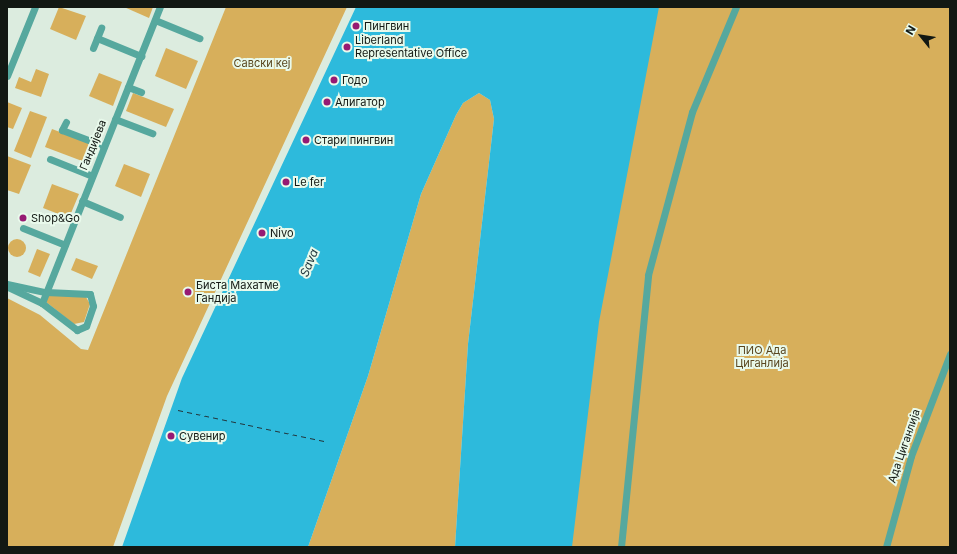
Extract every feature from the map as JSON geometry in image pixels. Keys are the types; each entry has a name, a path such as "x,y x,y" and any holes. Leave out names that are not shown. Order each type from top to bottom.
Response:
{"street":[{"path":"7,76 35,7"},
{"name":"Гандијева","path":"42,303 160,7"},
{"path":"621,547 648,275 686,132 736,7"},
{"path":"155,20 200,38"},
{"path":"93,48 101,28"},
{"path":"96,38 141,56"},
{"path":"128,87 141,92"},
{"path":"115,119 152,133"},
{"path":"66,122 62,130 104,146"},
{"path":"50,159 92,176"},
{"path":"82,201 120,217"},
{"path":"23,228 64,245"},
{"path":"7,284 46,292 90,294 94,300 87,324 77,330 42,303 7,287"},
{"name":"Ада Циганлија","path":"886,547 911,456 950,354"}],"green space":[{"path":"59,7 86,16 76,40 50,29"},
{"path":"124,7 153,7 149,18"},
{"name":"Савски кеј","path":"226,7 347,7 167,396 113,547 7,547 7,298 40,315 81,349 88,350"},
{"name":"ПИО Ада Циганлија","path":"622,7 950,7 950,547 547,547"},
{"path":"166,48 198,61 186,89 155,76"},
{"path":"36,69 49,74 41,97 15,88 19,77 31,82"},
{"path":"99,73 122,82 113,106 89,96"},
{"path":"133,93 174,109 166,127 126,111"},
{"path":"479,93 490,100 494,119 468,344 455,547 308,547 368,376 421,194 456,115 463,103"},
{"path":"7,102 22,108 13,129 7,127"},
{"path":"30,111 47,117 31,158 14,151"},
{"path":"52,129 97,146 90,164 45,147"},
{"path":"7,156 31,165 19,194 7,190"},
{"path":"124,164 150,174 141,197 115,186"},
{"path":"52,184 79,194 69,218 43,208"},
{"path":"17,239 23,242 26,248 23,254 17,257 11,254 8,248 11,242"},
{"path":"37,249 50,254 40,277 28,272"},
{"path":"76,258 98,266 92,279 71,270"},
{"path":"49,295 86,297 90,304 84,322 74,324 46,302"}],"water":[{"name":"Sava","path":"356,7 659,7 599,322 572,547 455,547 468,344 494,119 490,100 479,93 463,103 456,115 421,194 368,376 308,547 122,547 182,378"}],"ferry route":[{"path":"178,410 328,442"}],"place":[{"name":"Пингвин","path":"356,26"},
{"name":"Liberland Representative Office","path":"347,47"},
{"name":"Годо","path":"334,80"},
{"name":"Алигатор","path":"327,102"},
{"name":"Стари пингвин","path":"306,140"},
{"name":"Le fer","path":"286,182"},
{"name":"Shop&Go","path":"23,218"},
{"name":"Nivo","path":"262,233"},
{"name":"Биста Махатме Гандија","path":"188,292"},
{"name":"Сувенир","path":"171,436"}]}
